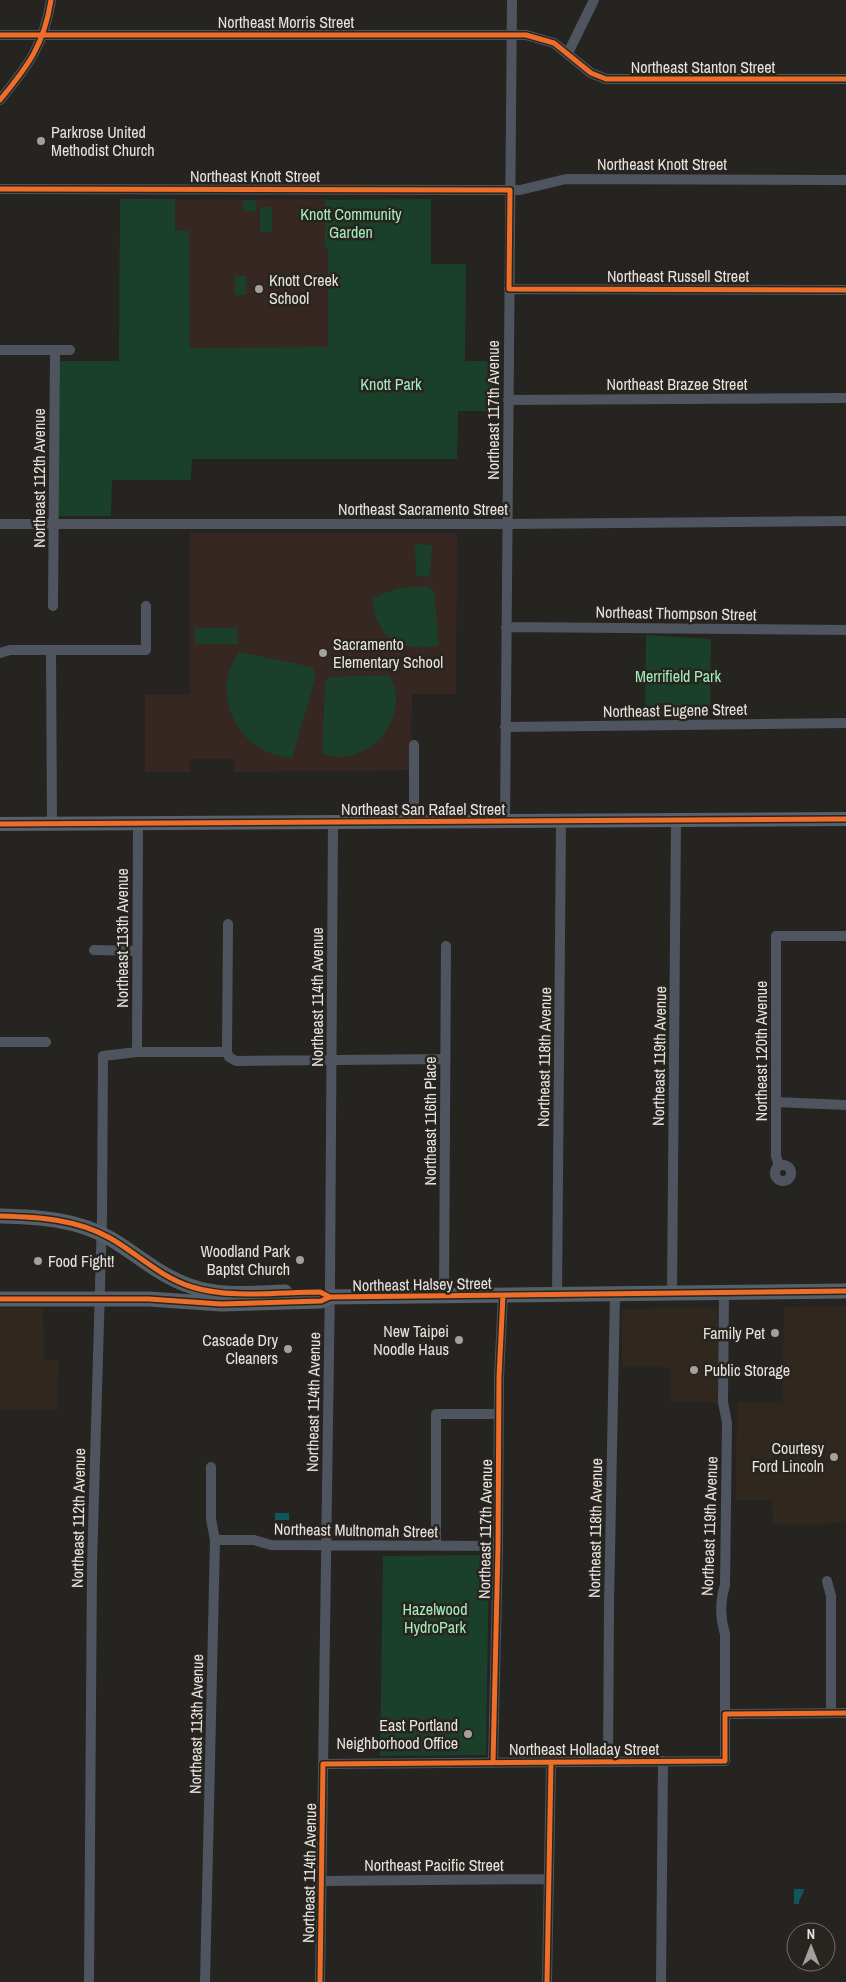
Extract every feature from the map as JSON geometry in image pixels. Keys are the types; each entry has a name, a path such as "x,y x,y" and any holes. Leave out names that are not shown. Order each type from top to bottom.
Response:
{"main road":[{"path":"0,1216 56,1219 101,1233 163,1275 191,1287 226,1293 320,1292 330,1297"},
{"name":"Northeast Halsey Street","path":"0,1299 149,1299 221,1304 321,1301 330,1297 846,1291"}],"street":[{"path":"0,100 32,58 43,36 51,0"},
{"name":"Northeast 117th Avenue","path":"505,821 512,0"},
{"path":"568,53 594,0"},
{"name":"Northeast Morris Street","path":"0,35 512,34 545,39 568,53"},
{"name":"Northeast Stanton Street","path":"568,53 591,74 614,80 846,80"},
{"name":"Northeast Knott Street","path":"0,189 510,190 525,189 566,179 846,180"},
{"name":"Northeast Russell Street","path":"509,289 846,290"},
{"path":"0,350 70,350"},
{"name":"Northeast 112th Avenue","path":"53,606 55,350"},
{"name":"Northeast Brazee Street","path":"508,400 846,398"},
{"name":"Northeast Sacramento Street","path":"0,524 507,524 846,521"},
{"path":"0,653 10,650 146,650 146,606"},
{"name":"Northeast Thompson Street","path":"506,627 846,630"},
{"path":"51,650 52,824"},
{"name":"Northeast Eugene Street","path":"505,727 846,723"},
{"path":"414,745 414,821"},
{"name":"Northeast San Rafael Street","path":"0,824 846,819"},
{"name":"Northeast 118th Avenue","path":"557,1294 561,820"},
{"name":"Northeast 119th Avenue","path":"672,1293 676,820"},
{"name":"Northeast 114th Avenue","path":"320,1982 330,1297 333,822"},
{"name":"Northeast 113th Avenue","path":"137,1052 138,823"},
{"path":"228,924 227,1052 229,1057 236,1060 445,1059"},
{"name":"Northeast 120th Avenue","path":"779,1166 776,1156 776,936 846,936"},
{"name":"Northeast 116th Place","path":"444,1296 446,946"},
{"path":"94,950 137,951"},
{"path":"0,1042 46,1042"},
{"path":"137,1052 227,1052"},
{"name":"Northeast 112th Avenue","path":"89,1982 92,1565 102,1218 102,1056 137,1052"},
{"path":"776,1102 846,1105"},
{"name":"Northeast 119th Avenue","path":"724,1292 723,1402 727,1422 725,1585 722,1596 722,1622 725,1634 725,1761"},
{"name":"Northeast 118th Avenue","path":"608,1762 615,1294"},
{"name":"Northeast 117th Avenue","path":"493,1763 503,1295"},
{"path":"436,1546 436,1414 499,1414"},
{"name":"Northeast 113th Avenue","path":"205,1982 215,1540 211,1518 212,1467"},
{"name":"Northeast Multnomah Street","path":"215,1540 254,1540 271,1545 498,1546"},
{"path":"827,1581 831,1596 831,1713"},
{"path":"725,1714 846,1713"},
{"path":"661,1982 663,1761"},
{"name":"Northeast Holladay Street","path":"323,1764 725,1761"},
{"path":"547,1982 551,1762"},
{"name":"Northeast Pacific Street","path":"321,1881 548,1879"}],"shaded area":[{"name":"Knott Creek School","path":"328,199 328,348 189,348 189,231 175,231 175,200"},
{"name":"Sacramento Elementary School","path":"190,533 457,533 456,694 412,694 411,770 234,772 234,759 190,759 190,772 145,772 145,695 190,694"},
{"path":"846,1306 846,1523 773,1524 772,1500 736,1500 737,1402 782,1403 784,1307"},
{"path":"0,1308 43,1308 44,1359 59,1360 58,1410 0,1410"},
{"name":"Public Storage","path":"718,1308 719,1403 670,1402 670,1367 622,1367 622,1309"}],"green space":[{"name":"Knott Park","path":"120,199 175,199 175,231 189,231 190,348 328,347 328,248 325,247 325,200 431,199 431,264 466,264 465,361 500,361 500,411 458,411 457,459 192,459 191,480 112,480 111,516 58,516 59,361 119,361"},
{"path":"243,200 256,200 256,211 243,211"},
{"path":"260,207 272,207 272,232 260,232"},
{"path":"235,276 246,276 247,295 235,295"},
{"path":"415,544 432,545 430,577 416,576"},
{"path":"427,586 434,591 439,645 413,647 402,645 392,640 379,623 374,612 372,598 399,588"},
{"path":"195,628 237,628 238,644 195,644"},
{"name":"Merrifield Park","path":"646,635 711,639 710,716 645,717"},
{"path":"239,652 312,667 316,676 292,758 275,755 261,749 250,741 234,720 229,708 227,682 231,667"},
{"path":"390,675 396,694 396,706 393,717 382,737 364,751 353,755 341,757 322,754 325,682 330,677"},
{"name":"Hazelwood HydroPark","path":"489,1555 486,1755 380,1756 383,1556"}],"water":[{"path":"275,1513 289,1513 289,1520 275,1520"},
{"path":"794,1889 804,1889 799,1904 794,1904"}],"cycle path":[{"path":"0,100 27,65 33,54 44,30 51,0"},
{"path":"0,35 526,35 554,43 591,73 606,79 846,79"},
{"path":"0,189 510,190 509,289 846,290"},
{"path":"0,824 846,819"},
{"path":"0,1216 43,1218 84,1227 110,1238 180,1283 207,1291 239,1294 320,1292 330,1297"},
{"path":"0,1299 149,1299 221,1304 321,1301 330,1297 846,1291"},
{"path":"493,1763 498,1546 499,1377 503,1295"},
{"path":"320,1982 323,1764 725,1761 725,1714 846,1713"},
{"path":"547,1982 551,1762"}],"place":[{"name":"Parkrose United Methodist Church","path":"41,141"},
{"name":"Knott Creek School","path":"259,289"},
{"name":"Sacramento Elementary School","path":"323,653"},
{"name":"Woodland Park Baptst Church","path":"300,1260"},
{"name":"Food Fight!","path":"38,1261"},
{"name":"Family Pet","path":"775,1333"},
{"name":"New Taipei Noodle Haus","path":"459,1340"},
{"name":"Cascade Dry Cleaners","path":"288,1349"},
{"name":"Public Storage","path":"694,1370"},
{"name":"Courtesy Ford Lincoln","path":"834,1457"},
{"name":"East Portland Neighborhood Office","path":"468,1734"}],"park label":[{"name":"Knott Community Garden","path":"351,223"}]}
